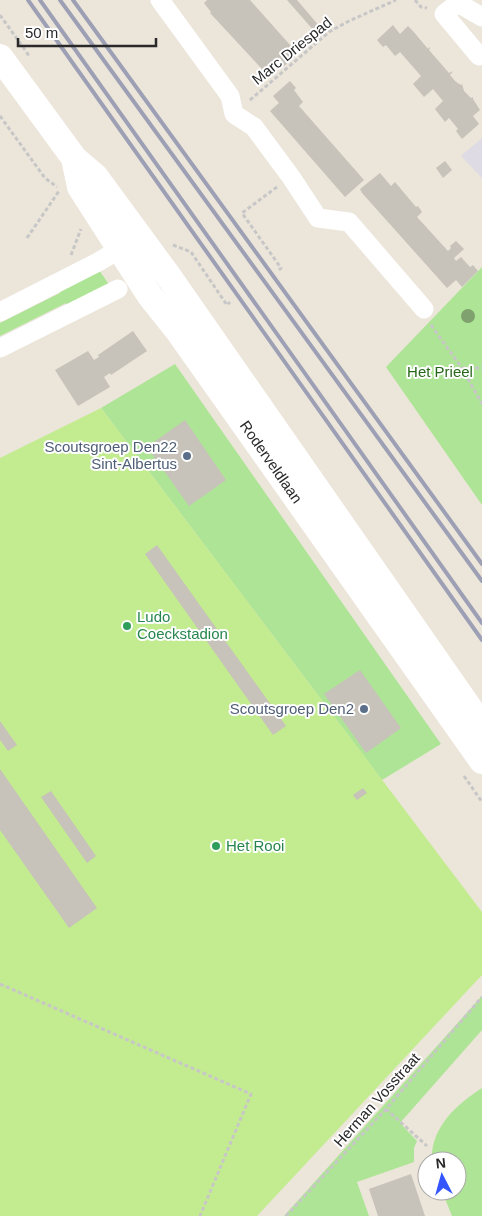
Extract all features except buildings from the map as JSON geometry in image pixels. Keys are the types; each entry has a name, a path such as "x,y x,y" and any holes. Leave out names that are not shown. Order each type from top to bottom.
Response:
{"street":[{"path":"160,0 230,96 234,114 254,127 291,177 318,218 349,222 424,309"},
{"path":"482,17 458,2 444,14 479,56 482,54"},
{"name":"Roderveldlaan","path":"0,57 74,158 80,186 130,244 138,276 150,296 178,331 482,761"},
{"path":"0,312 130,244"},
{"path":"0,348 138,276"},
{"name":"Roderveldlaan","path":"138,276 482,726"}],"path":[{"name":"Marc Driespad","path":"234,114 329,32 396,0"},
{"path":"0,116 45,178 61,189 27,238"},
{"path":"279,270 281,268 242,212 291,177"},
{"path":"67,262 77,242 83,222"},
{"path":"191,252 227,305 230,302"},
{"path":"424,309 429,323 462,368 482,404"},
{"path":"462,368 482,368"},
{"path":"0,984 251,1094 200,1216"},
{"name":"Herman Vosstraat","path":"286,1216 386,1109 482,997"},
{"path":"386,1109 427,1146"}],"shaded area":[{"path":"482,138 482,178 461,156"}],"green space":[{"name":"Het Prieel","path":"482,267 482,505 386,367"},
{"path":"99,270 110,286 68,308 66,303 0,336 0,323 60,293 58,288"},
{"path":"175,364 441,744 382,780 101,408"},
{"name":"Het Rooi","path":"101,408 482,912 482,975 257,1216 0,1216 0,458"},
{"path":"482,996 482,1030 400,1123 417,1141 414,1148 414,1162 357,1182 369,1216 284,1216"},
{"path":"482,1088 482,1216 452,1216 446,1201 467,1201 467,1151 433,1151 435,1138 440,1128 463,1102"}],"railway":[{"path":"28,0 482,640"},
{"path":"40,0 482,623"},
{"path":"60,0 482,581"},
{"path":"73,0 482,564"}],"place":[{"name":"Scoutsgroep Den22 Sint-Albertus","path":"187,456"},
{"name":"Ludo Coeckstadion","path":"127,626"},
{"name":"Scoutsgroep Den2","path":"364,709"},
{"name":"Het Rooi","path":"216,846"}]}
